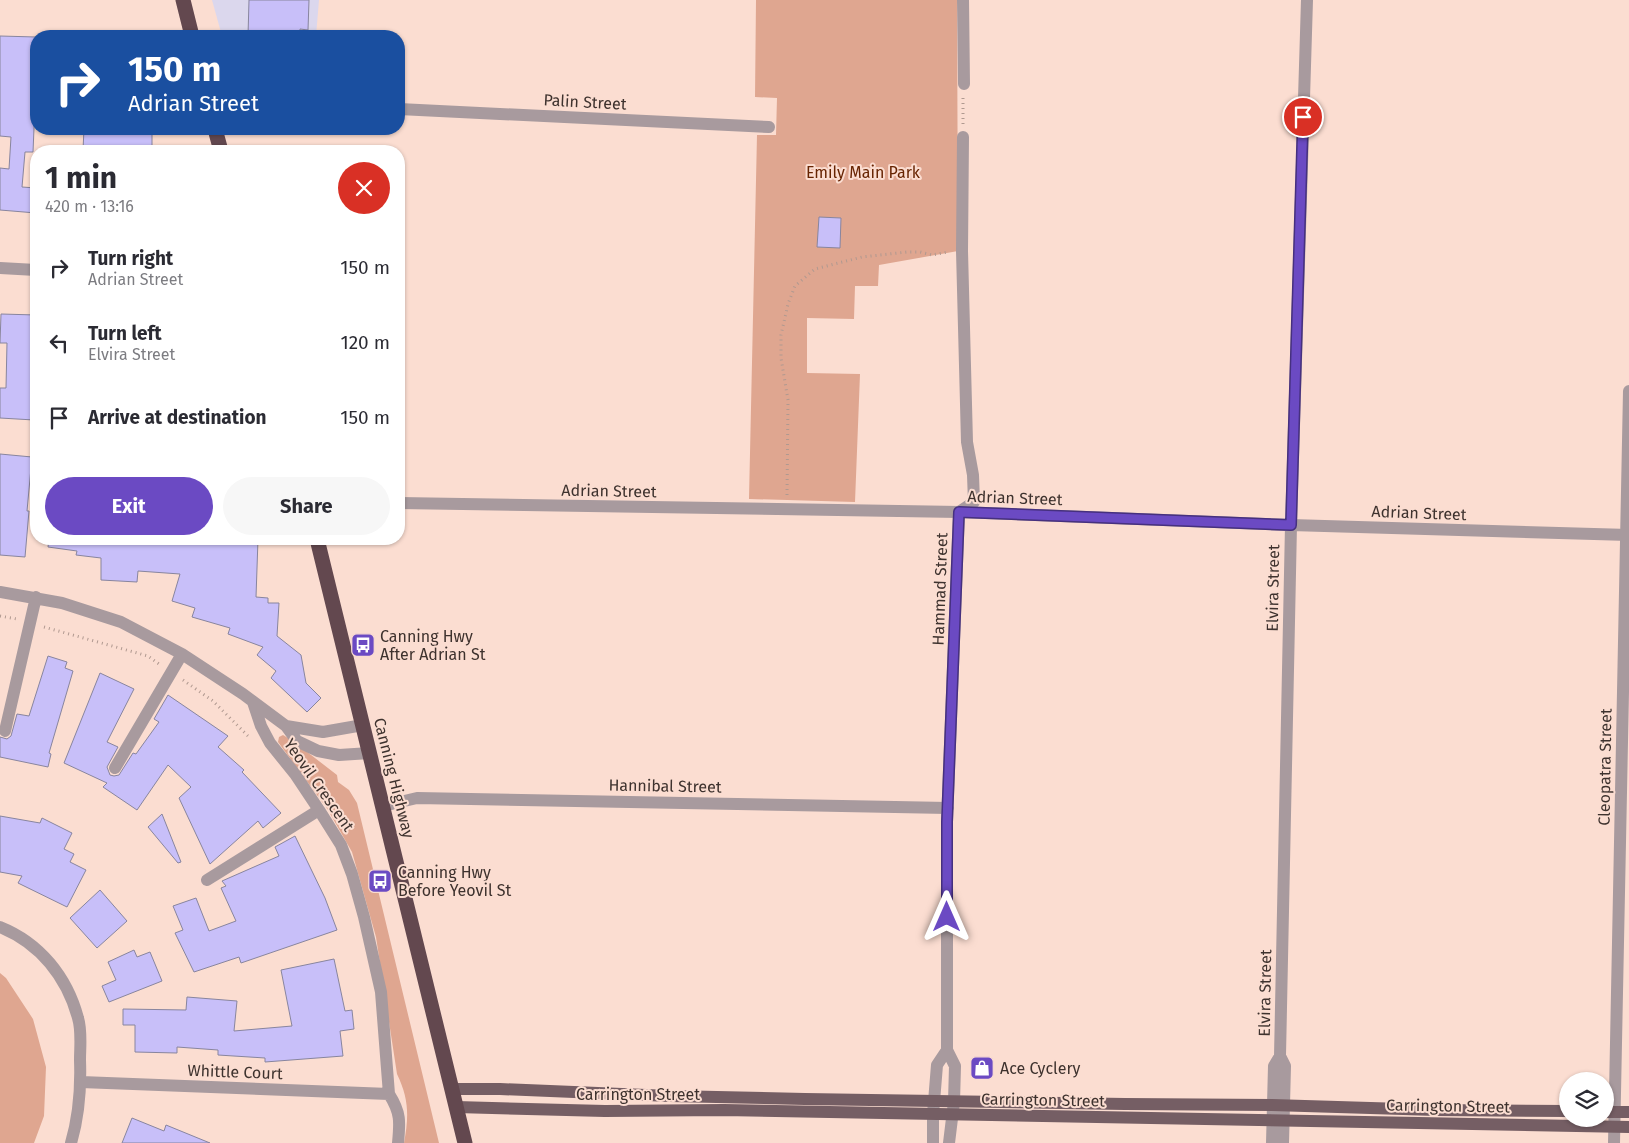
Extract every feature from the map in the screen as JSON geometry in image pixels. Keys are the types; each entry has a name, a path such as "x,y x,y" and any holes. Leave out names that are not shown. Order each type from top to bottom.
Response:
{"highway":[{"path":"183,0 190,30"},
{"name":"Canning Highway","path":"318,545 384,806 465,1143"}],"main road":[{"name":"Carrington Street","path":"452,1089 500,1089 934,1108"},
{"name":"Carrington Street","path":"456,1107 605,1111 1278,1105 1436,1110 1559,1111"},
{"name":"Carrington Street","path":"954,1108 1278,1119 1559,1125"},
{"path":"1614,1112 1629,1112"},
{"name":"Carrington Street","path":"1614,1126 1629,1126"}],"street":[{"path":"963,0 964,84"},
{"name":"Elvira Street","path":"1272,1143 1278,1119 1274,1066 1280,1056 1291,525 1307,0"},
{"name":"Palin Street","path":"405,110 769,127"},
{"name":"Hammad Street","path":"949,1143 954,1108 955,1066 947,1050 948,808 959,512 974,502 973,475 966,442 963,247 964,137"},
{"path":"0,268 30,270"},
{"name":"Cleopatra Street","path":"1611,1072 1628,535 1629,391"},
{"name":"Adrian Street","path":"405,503 959,512 1291,525 1628,535"},
{"name":"Yeovil Crescent","path":"0,592 36,597 70,605 120,622 182,654 286,726 297,741 318,751 339,755 370,753"},
{"path":"5,730 36,597"},
{"path":"115,768 182,654"},
{"name":"Yeovil Crescent","path":"253,702 260,726 270,743 296,774 341,845 352,874 382,992 389,1094"},
{"name":"Yeovil Crescent","path":"286,726 323,732 363,725"},
{"name":"Hannibal Street","path":"384,806 416,798 948,808"},
{"path":"208,880 319,810"},
{"path":"0,927 16,934 40,951 63,979 79,1020 81,1082 76,1123 71,1143"},
{"name":"Hammad Street","path":"933,1143 937,1065 947,1050"},
{"name":"Whittle Court","path":"81,1082 389,1094"},
{"path":"389,1094 398,1107 400,1122 398,1143"},
{"name":"Elvira Street","path":"1278,1119 1284,1143"},
{"name":"Cleopatra Street","path":"1614,1127 1614,1143"}],"path":[{"path":"964,84 964,137"},
{"path":"787,510 788,400 780,358 788,304 795,286 815,269 862,257 907,252 920,252 932,255 944,254 963,247"}],"shaded area":[{"path":"212,0 319,0 316,30 220,30"}],"green space":[{"name":"Emily Main Park","path":"756,0 957,0 958,251 879,265 878,286 855,286 854,319 807,318 807,373 860,374 855,502 749,499 757,135 776,135 777,98 755,97"},
{"path":"283,735 337,775 338,782 349,790 357,803 439,1143 404,1143 407,1124 406,1100 397,1074 376,937 352,852 328,810 278,742 279,737"},
{"path":"0,973 6,978 33,1019 46,1067 44,1116 34,1143 0,1143"}],"building":[{"path":"249,0 309,0 308,30 248,30"},
{"path":"0,36 30,37 30,135 34,135 33,145 30,145 30,152 25,152 22,187 30,188 30,212 0,210 0,168 9,169 11,137 0,136"},
{"path":"84,135 152,135 152,145 83,145"},
{"path":"819,217 841,218 840,248 817,247"},
{"path":"1,314 30,315 30,420 0,418 0,388 6,388 7,343 0,343"},
{"path":"0,454 30,457 27,511 29,511 25,557 0,555"},
{"path":"48,545 258,545 256,597 268,598 268,603 279,603 277,636 301,655 306,683 321,698 307,712 271,678 276,671 257,655 263,647 228,634 230,628 192,617 195,608 172,601 180,574 138,571 137,582 101,580 101,558 76,555 77,551 48,547"},
{"path":"48,656 67,662 65,668 73,671 49,753 51,754 48,767 0,757 0,737 7,739 11,736 17,714 29,716"},
{"path":"100,673 134,689 107,742 118,747 107,767 110,775 119,775 133,753 136,754 159,722 154,719 168,695 228,736 218,747 244,770 242,772 281,813 263,828 258,821 210,864 179,798 191,787 168,765 137,810 103,787 107,783 64,763"},
{"path":"162,814 181,862 178,863 148,827"},
{"path":"0,816 40,823 42,818 72,833 64,849 74,854 70,862 86,870 67,907 18,883 22,876 0,872"},
{"path":"295,836 325,898 337,930 241,963 239,957 194,972 175,933 183,930 173,906 196,898 209,931 236,921 221,888 226,886 222,881 279,856 275,847"},
{"path":"100,890 127,921 97,948 70,918"},
{"path":"134,950 137,957 150,952 162,981 109,1002 102,986 116,980 108,962"},
{"path":"334,959 345,1011 352,1010 354,1029 340,1031 343,1056 265,1062 265,1058 218,1055 218,1050 177,1047 177,1053 135,1052 135,1025 123,1025 123,1009 186,1010 187,997 237,1001 234,1031 292,1026 281,970"},
{"path":"132,1118 164,1131 166,1125 210,1143 122,1143"}],"place":[{"name":"Canning Hwy After Adrian St","path":"363,645"},
{"name":"Canning Hwy Before Yeovil St","path":"380,881"},
{"name":"Ace Cyclery","path":"982,1068"}],"route":[{"path":"947,917 947,822 959,512 1291,525 1303,117"}]}
